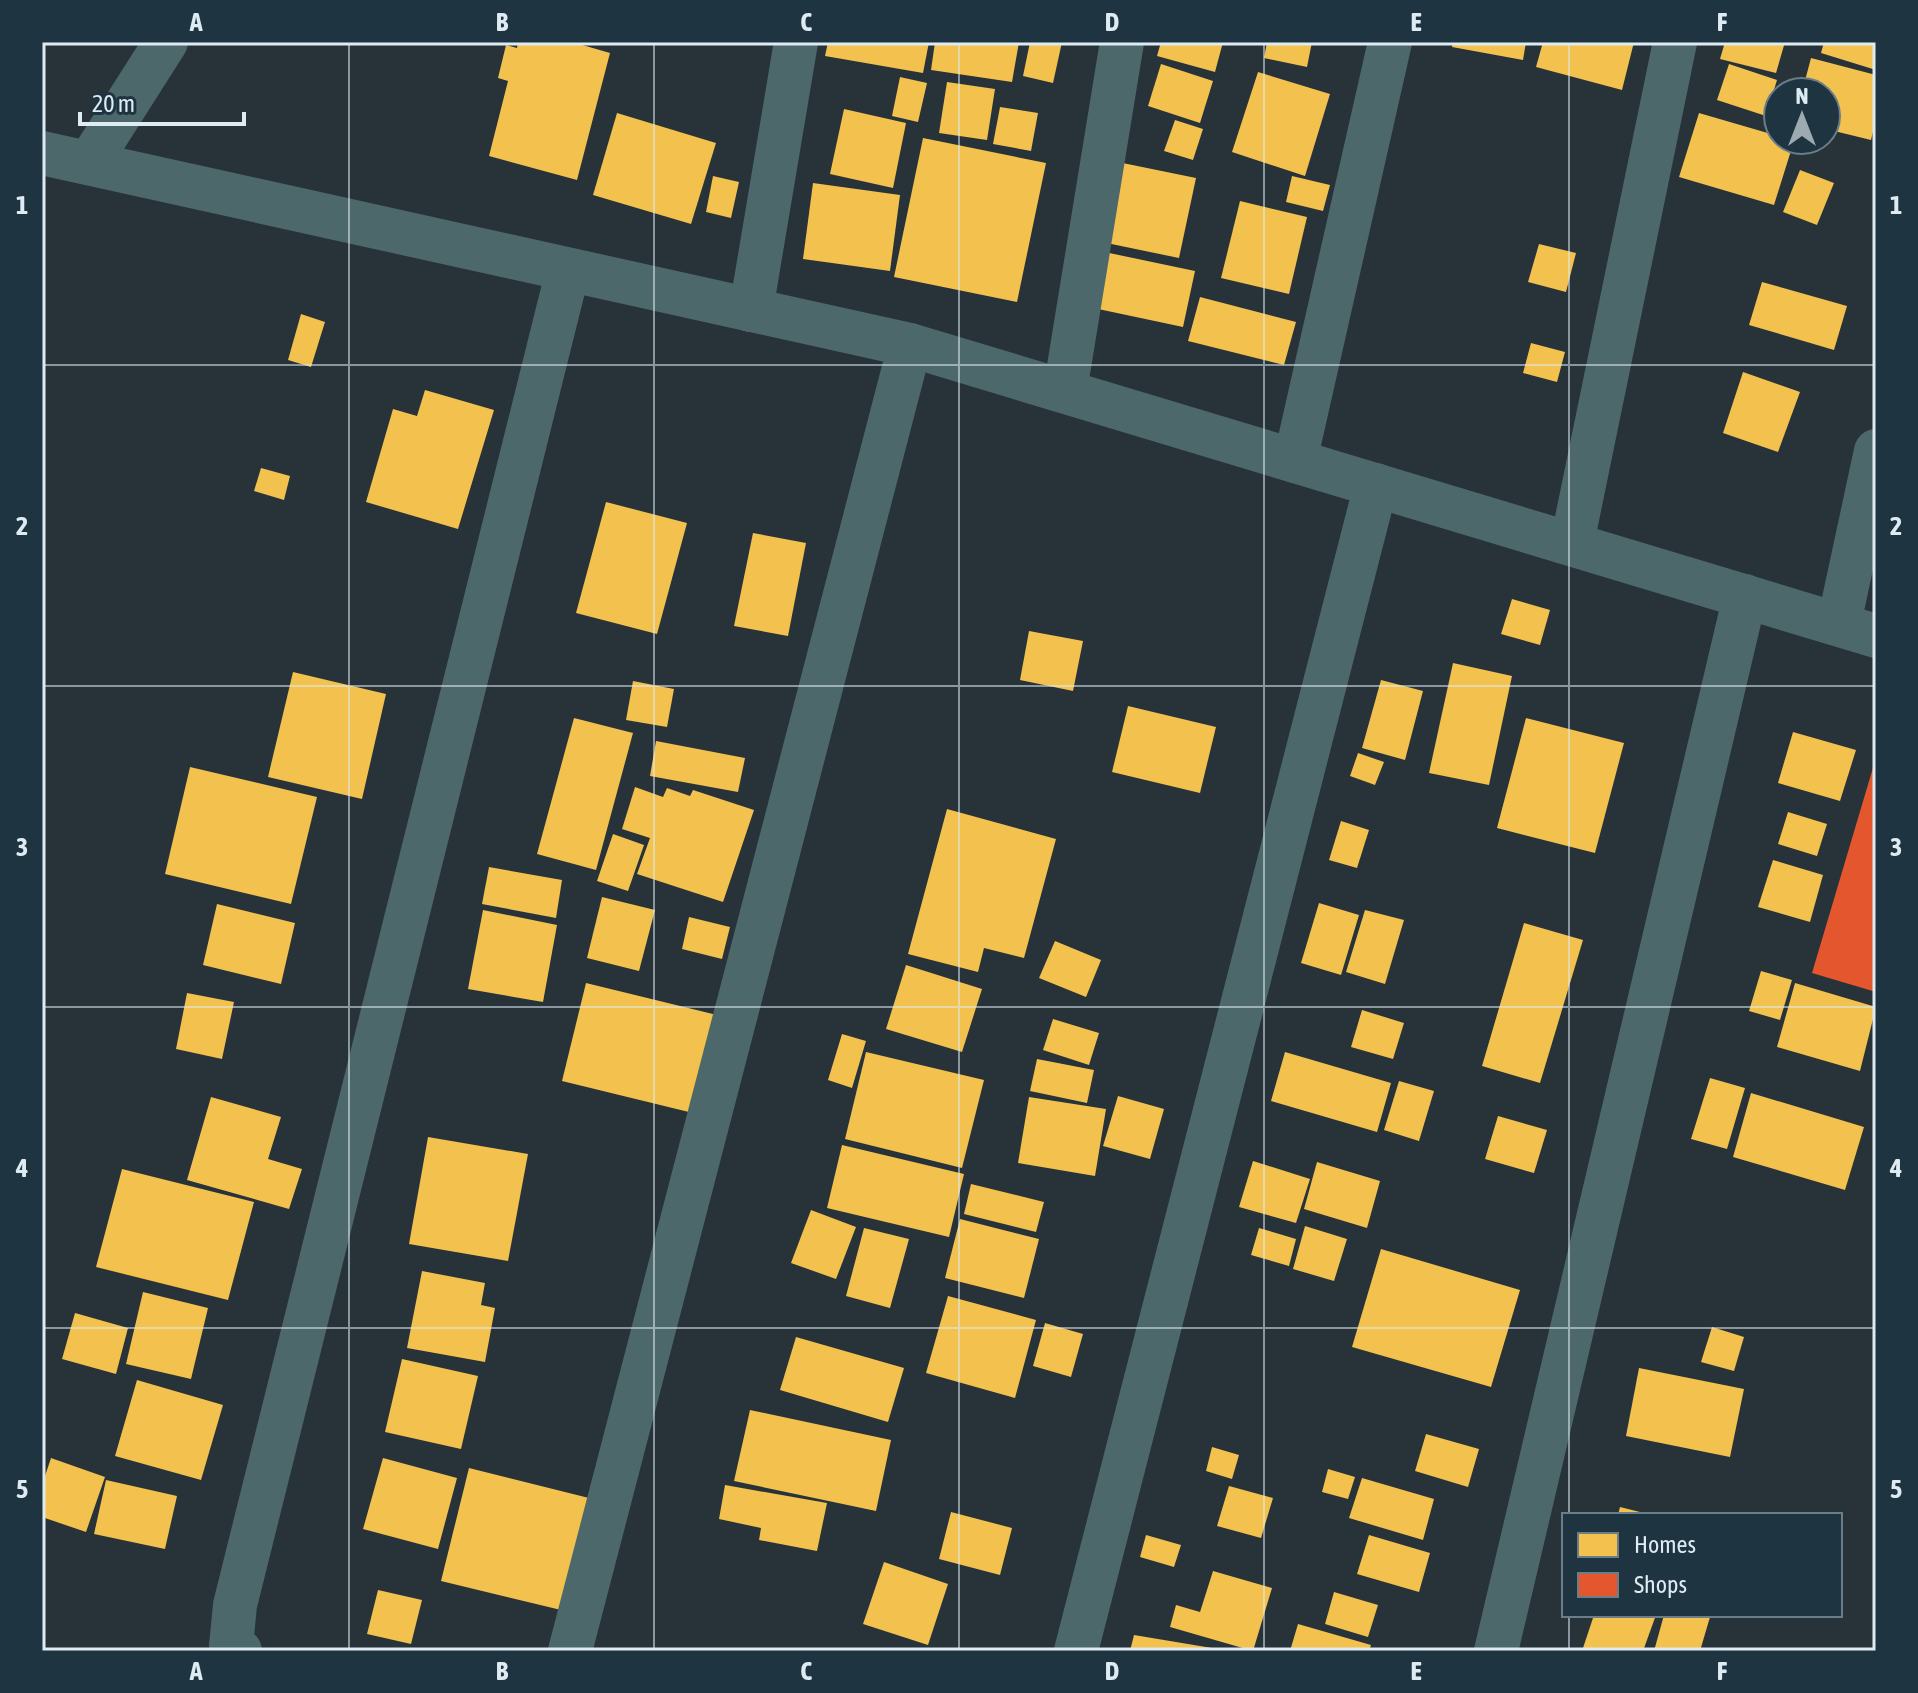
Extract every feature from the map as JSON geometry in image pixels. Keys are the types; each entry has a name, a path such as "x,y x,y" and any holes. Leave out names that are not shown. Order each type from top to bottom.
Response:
{"street":[{"path":"751,310 796,42"},
{"path":"1065,391 1122,42"},
{"path":"1295,461 1390,42"},
{"path":"1572,543 1675,42"},
{"path":"89,163 158,47"},
{"path":"42,153 910,345 1857,629 1876,451"},
{"path":"233,1649 239,1589 568,270"},
{"path":"570,1651 910,345"},
{"path":"1076,1651 1376,485"},
{"path":"1496,1651 1745,596"}],"building: Homes":[{"path":"518,42 572,42 610,53 577,180 489,156 508,81 498,78 506,45 517,48"},
{"path":"828,42 929,42 923,73 825,56"},
{"path":"935,42 1019,42 1012,82 931,70"},
{"path":"1030,42 1062,42 1053,83 1023,76"},
{"path":"1161,42 1223,42 1215,72 1157,56"},
{"path":"1267,42 1312,42 1307,67 1264,58"},
{"path":"1453,42 1526,42 1523,60 1452,47"},
{"path":"1543,42 1634,42 1622,90 1536,67"},
{"path":"1725,42 1785,42 1776,73 1720,59"},
{"path":"1824,42 1876,42 1876,70 1821,53"},
{"path":"1811,58 1876,75 1876,119 1871,140 1842,133 1842,76 1806,76"},
{"path":"1161,64 1213,81 1200,123 1148,106"},
{"path":"1729,64 1765,76 1762,76 1762,115 1717,100"},
{"path":"1258,72 1330,94 1305,176 1232,152"},
{"path":"900,77 927,83 918,122 892,116"},
{"path":"947,82 995,89 987,140 939,133"},
{"path":"1000,107 1038,113 1031,151 993,144"},
{"path":"844,109 906,123 893,188 830,174"},
{"path":"617,113 716,143 691,224 593,195"},
{"path":"1699,113 1762,131 1762,156 1789,156 1774,205 1679,177"},
{"path":"1175,120 1203,129 1193,160 1164,151"},
{"path":"923,138 1046,163 1017,302 894,277"},
{"path":"1108,160 1196,178 1179,258 1092,240"},
{"path":"1800,170 1834,183 1817,225 1783,212"},
{"path":"713,176 739,182 731,218 706,212"},
{"path":"1292,176 1330,185 1323,211 1286,202"},
{"path":"813,183 900,195 890,271 803,259"},
{"path":"1240,201 1307,217 1289,294 1221,278"},
{"path":"1539,244 1576,253 1566,292 1528,282"},
{"path":"1095,250 1195,271 1183,327 1084,306"},
{"path":"1762,282 1847,306 1834,350 1749,325"},
{"path":"1200,297 1296,322 1284,365 1188,341"},
{"path":"301,314 325,322 311,367 288,360"},
{"path":"1531,343 1565,352 1557,382 1523,373"},
{"path":"1743,372 1800,392 1778,452 1723,433"},
{"path":"425,390 494,410 458,529 366,502 393,409 417,416"},
{"path":"261,468 290,476 284,500 254,491"},
{"path":"606,502 687,523 657,634 576,613"},
{"path":"753,533 806,543 788,636 734,626"},
{"path":"1512,599 1550,610 1540,645 1501,634"},
{"path":"1029,631 1083,641 1073,691 1020,680"},
{"path":"1453,663 1512,676 1489,785 1429,773"},
{"path":"293,672 386,694 362,799 268,777"},
{"path":"1381,680 1423,691 1405,760 1362,748"},
{"path":"633,681 674,689 667,727 626,720"},
{"path":"1128,706 1216,727 1200,793 1112,772"},
{"path":"574,718 633,733 596,870 537,854"},
{"path":"1526,718 1624,743 1595,853 1497,828"},
{"path":"1793,732 1856,750 1840,801 1778,783"},
{"path":"656,741 745,758 738,792 650,776"},
{"path":"1358,753 1384,762 1375,785 1350,776"},
{"path":"190,767 317,797 291,904 165,874"},
{"path":"635,787 663,797 667,788 690,796 693,790 754,810 723,902 637,874 650,838 622,829"},
{"path":"947,809 1056,839 1024,958 984,948 978,972 908,954"},
{"path":"1788,812 1827,824 1817,856 1778,844"},
{"path":"1341,821 1369,830 1357,868 1329,860"},
{"path":"613,834 644,845 628,891 597,881"},
{"path":"1773,860 1823,875 1810,922 1758,907"},
{"path":"489,867 562,880 556,918 482,904"},
{"path":"602,897 655,910 639,971 587,958"},
{"path":"1319,903 1359,915 1341,975 1301,963"},
{"path":"217,904 295,923 281,984 203,965"},
{"path":"483,910 557,925 543,1002 468,989"},
{"path":"1365,910 1404,920 1385,984 1346,972"},
{"path":"689,917 730,927 722,959 682,949"},
{"path":"1524,923 1583,940 1540,1083 1482,1066"},
{"path":"1055,941 1101,960 1086,997 1039,978"},
{"path":"906,965 982,989 962,1052 886,1029"},
{"path":"1761,971 1792,980 1780,1020 1749,1011"},
{"path":"586,983 721,1016 697,1114 562,1081"},
{"path":"1795,983 1876,1007 1860,1071 1777,1047"},
{"path":"187,993 234,1002 222,1059 176,1049"},
{"path":"1362,1010 1404,1023 1393,1059 1351,1047"},
{"path":"1053,1019 1099,1033 1089,1065 1043,1050"},
{"path":"842,1034 866,1041 852,1088 828,1080"},
{"path":"866,1052 984,1080 962,1168 845,1139"},
{"path":"1285,1052 1391,1083 1377,1132 1271,1101"},
{"path":"1037,1059 1094,1070 1087,1103 1030,1091"},
{"path":"1710,1078 1745,1088 1727,1149 1691,1139"},
{"path":"1399,1081 1434,1091 1419,1141 1384,1130"},
{"path":"1751,1093 1864,1127 1845,1190 1733,1157"},
{"path":"1118,1096 1164,1109 1150,1159 1103,1146"},
{"path":"211,1097 281,1117 268,1159 302,1169 289,1209 187,1180"},
{"path":"1029,1097 1106,1109 1095,1176 1018,1163"},
{"path":"1498,1116 1547,1130 1534,1173 1485,1159"},
{"path":"428,1137 528,1154 508,1261 409,1244"},
{"path":"842,1145 964,1174 949,1237 827,1208"},
{"path":"1253,1161 1310,1179 1296,1223 1239,1207"},
{"path":"1317,1162 1380,1181 1367,1228 1304,1209"},
{"path":"122,1169 254,1202 228,1300 96,1267"},
{"path":"971,1184 1044,1202 1036,1232 964,1214"},
{"path":"811,1210 856,1227 836,1279 791,1263"},
{"path":"960,1219 1039,1239 1024,1298 945,1278"},
{"path":"1305,1226 1347,1239 1334,1281 1293,1269"},
{"path":"864,1228 909,1239 890,1308 846,1296"},
{"path":"1259,1228 1296,1239 1289,1266 1251,1255"},
{"path":"1381,1249 1520,1290 1491,1387 1352,1347"},
{"path":"422,1271 485,1283 481,1305 495,1308 485,1362 407,1348"},
{"path":"143,1292 208,1308 191,1379 126,1364"},
{"path":"948,1296 1036,1320 1015,1398 926,1373"},
{"path":"75,1313 128,1328 116,1374 62,1359"},
{"path":"1045,1323 1083,1334 1071,1377 1033,1366"},
{"path":"1712,1327 1744,1337 1734,1371 1701,1362"},
{"path":"796,1337 904,1368 888,1422 780,1390"},
{"path":"402,1359 478,1376 461,1449 385,1432"},
{"path":"1639,1368 1744,1389 1730,1457 1626,1436"},
{"path":"137,1380 223,1405 201,1480 115,1456"},
{"path":"750,1410 891,1440 876,1511 734,1481"},
{"path":"1426,1434 1479,1449 1468,1487 1415,1471"},
{"path":"1212,1447 1239,1455 1232,1479 1206,1471"},
{"path":"51,1458 105,1477 86,1532 42,1517 42,1485"},
{"path":"383,1458 457,1478 438,1549 363,1529"},
{"path":"469,1468 589,1498 561,1610 441,1581"},
{"path":"1328,1469 1355,1477 1348,1499 1322,1492"},
{"path":"1362,1478 1434,1499 1423,1540 1349,1518"},
{"path":"106,1480 177,1496 165,1549 94,1534"},
{"path":"725,1485 827,1503 817,1551 759,1540 761,1528 719,1519"},
{"path":"1229,1486 1273,1498 1261,1538 1217,1526"},
{"path":"1620,1507 1644,1513 1618,1513"},
{"path":"951,1512 1012,1528 1000,1575 939,1559"},
{"path":"1146,1535 1181,1545 1174,1567 1140,1557"},
{"path":"1369,1535 1430,1553 1419,1592 1357,1574"},
{"path":"884,1562 948,1584 928,1645 863,1624"},
{"path":"1213,1571 1272,1588 1253,1651 1170,1627 1176,1605 1200,1612"},
{"path":"378,1590 422,1600 411,1644 367,1634"},
{"path":"1334,1592 1378,1605 1368,1637 1325,1624"},
{"path":"1593,1617 1655,1617 1643,1651 1582,1651"},
{"path":"1663,1617 1710,1617 1700,1651 1654,1651"},
{"path":"1298,1624 1371,1645 1369,1651 1290,1651"},
{"path":"1134,1635 1218,1649 1218,1651 1130,1651"}],"building: Shops":[{"path":"1876,761 1876,992 1812,973"}]}
